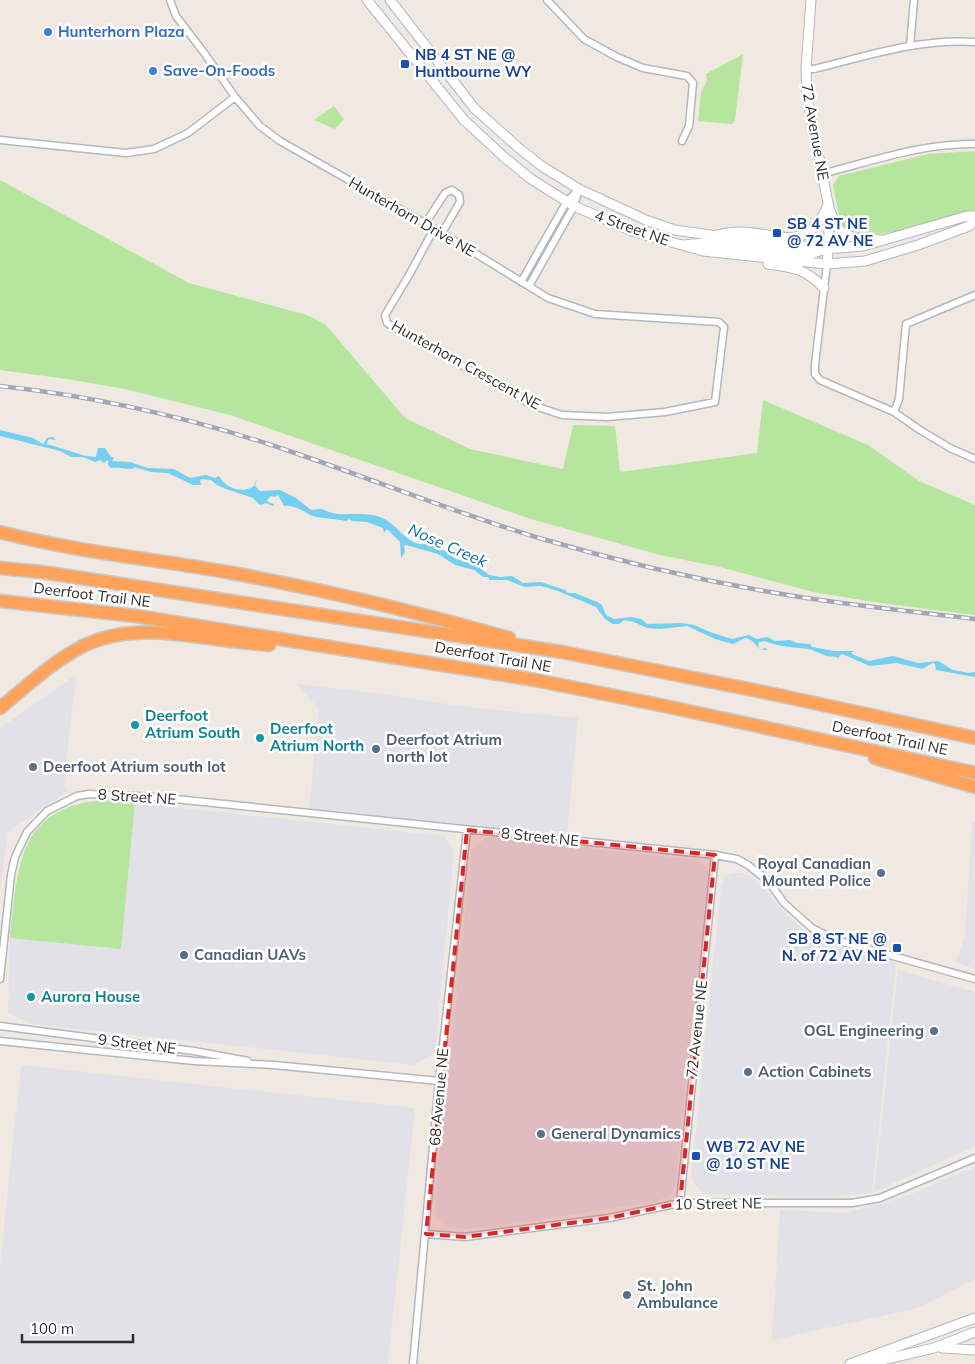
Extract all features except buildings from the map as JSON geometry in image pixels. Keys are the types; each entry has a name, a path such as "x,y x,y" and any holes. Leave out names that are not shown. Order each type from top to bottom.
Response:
{"highway":[{"path":"1,532 52,544 232,573 296,586 428,615 562,652"},
{"name":"Deerfoot Trail NE","path":"0,568 42,572 562,652 764,692 975,738"},
{"name":"Deerfoot Trail NE","path":"0,601 136,616 535,680 975,773"},
{"path":"0,708 69,654 108,637 136,632 160,632 335,653 376,654"},
{"path":"838,743 866,756 975,787"}],"main road":[{"name":"4 Street NE","path":"368,0 464,120 504,157 531,179 570,204 632,231 707,251 827,264 865,261 892,254 969,226 975,218 966,216 863,246 828,248 675,230 648,221 579,189 543,167 520,149 475,109 390,0"},
{"name":"72 Avenue NE","path":"812,0 806,69 807,97 828,207 827,264"},
{"path":"714,235 737,232 797,237 817,226 828,207"},
{"path":"828,207 843,233 860,238 883,240"},
{"path":"680,245 704,243 808,255 828,248"},
{"path":"707,251 726,257 798,268 811,275 824,288"},
{"path":"850,1364 975,1318"},
{"path":"865,1364 934,1348 975,1332"},
{"path":"934,1348 954,1347 975,1350"}],"street":[{"name":"Hunterhorn Drive NE","path":"170,0 176,16 235,97 260,126 280,141 442,233 521,282 561,303 595,314 719,322"},
{"path":"547,0 584,39 600,48 643,68 687,76 693,83 689,126 682,141"},
{"path":"910,46 914,0"},
{"path":"806,69 814,69 910,46 959,41 975,42"},
{"path":"0,140 126,153 154,149 188,133 235,97"},
{"path":"822,174 920,149 954,144 975,144"},
{"path":"521,282 579,189"},
{"path":"425,224 445,193 452,190 459,194 460,202 442,233"},
{"path":"529,286 570,204"},
{"name":"Hunterhorn Crescent NE","path":"434,229 385,315 387,323 498,386 539,407 562,415 607,417 664,412 716,402 724,327 719,322"},
{"path":"827,264 814,364 815,374 820,380 894,412 950,448 974,456"},
{"path":"894,412 900,399 906,324 975,296"},
{"name":"8 Street NE","path":"0,979 11,875 15,857 26,832 47,811 69,799 89,794 156,797 715,855 736,859 748,865 769,882 784,903 812,928 836,940 975,979"},
{"name":"68 Avenue NE","path":"413,1364 440,1081 467,830"},
{"name":"72 Avenue NE","path":"680,1203 715,855"},
{"name":"9 Street NE","path":"0,1026 194,1051 274,1065"},
{"name":"9 Street NE","path":"0,1041 194,1061 274,1065 440,1081"},
{"name":"10 Street NE","path":"426,1234 465,1237 609,1218 680,1203 852,1202 880,1198 975,1158"}],"highlighted area":[{"path":"467,830 715,855 680,1203 609,1218 465,1237 426,1234"}],"shaded area":[{"name":"Deerfoot Atrium south lot","path":"76,675 64,781 67,791 8,832 0,890 0,728"},
{"path":"296,684 391,695 459,706 578,718 567,834 309,809 319,709"},
{"path":"135,803 444,836 454,851 435,1053 413,1065 33,1024 8,1013 10,938 121,949"},
{"path":"972,822 975,823 975,969 956,962 965,936"},
{"path":"486,837 699,860 712,874 695,992 676,1184 670,1195 658,1201 485,1228 462,1229 446,1227 435,1216 435,1198 472,850"},
{"path":"731,873 744,873 758,881 786,915 804,930 834,946 896,963 872,1193 824,1197 710,1194 702,1191 694,1184 691,1176 721,888 724,878"},
{"path":"898,970 975,992 975,1146 874,1192"},
{"path":"21,1065 415,1108 388,1364 0,1364 0,1264"},
{"path":"975,1167 975,1279 918,1308 772,1340 780,1210 845,1213 904,1197"}],"green space":[{"path":"743,54 735,120 732,124 698,121 701,93 707,80 706,74"},
{"path":"334,106 344,119 335,129 314,120"},
{"path":"975,151 975,210 916,227 884,233 855,234 841,225 833,185 839,176 928,154"},
{"path":"0,180 189,283 307,315 326,325 405,418 470,449 563,469 573,425 615,426 620,472 757,453 763,400 868,445 919,481 975,505 975,615 813,592 720,567 660,555 531,519 230,415 125,389 0,370"},
{"path":"107,800 135,803 121,949 10,938 20,864 28,844 39,827 55,814 77,804"}],"water":[{"path":"0,430 33,438 43,444 47,438 53,437 56,440 49,439 47,444 86,456 96,457 98,448 105,448 111,457 114,457 112,461 130,462 148,468 174,469 190,478 206,475 215,478 219,476 225,484 239,490 254,486 257,479 255,486 260,491 280,490 296,498 311,510 321,509 337,514 375,515 391,523 411,541 422,544 427,543 445,551 456,559 476,565 489,575 500,577 512,576 523,583 541,582 565,590 568,593 575,593 602,605 606,615 614,619 631,617 641,619 647,624 682,623 694,625 732,639 749,635 757,639 767,637 775,641 790,640 834,651 853,651 851,652 852,654 869,661 893,656 918,663 938,661 953,670 969,673 975,672 975,677 936,670 933,663 922,669 897,663 870,666 842,654 839,658 827,656 810,650 781,646 765,641 759,642 758,647 752,641 745,638 733,644 715,639 687,626 660,629 647,628 624,620 619,624 613,624 605,619 596,607 558,591 541,586 525,587 507,580 489,580 488,577 483,577 474,570 455,565 438,554 406,545 404,546 405,552 401,558 400,542 388,530 384,533 383,528 367,522 312,516 297,508 284,506 278,495 275,497 271,496 267,500 274,504 273,506 266,503 260,505 253,498 226,489 211,480 201,479 201,485 193,485 168,473 151,472 134,467 133,469 111,468 108,465 108,460 104,463 100,460 96,462 82,457 71,457 60,451 0,436"}],"railway":[{"path":"0,386 113,403 223,430 295,453 508,528 635,564 701,579 800,597 975,619"}],"place":[{"name":"Hunterhorn Plaza","path":"48,32"},
{"name":"NB 4 ST NE @ Huntbourne WY","path":"405,64"},
{"name":"Save-On-Foods","path":"153,71"},
{"name":"SB 4 ST NE @ 72 AV NE","path":"777,233"},
{"name":"Deerfoot Atrium South","path":"135,725"},
{"name":"Deerfoot Atrium North","path":"260,738"},
{"name":"Deerfoot Atrium north lot","path":"376,749"},
{"name":"Deerfoot Atrium south lot","path":"33,767"},
{"name":"Royal Canadian Mounted Police","path":"881,873"},
{"name":"SB 8 ST NE @ N. of 72 AV NE","path":"897,948"},
{"name":"Canadian UAVs","path":"184,955"},
{"name":"Aurora House","path":"31,997"},
{"name":"OGL Engineering","path":"934,1031"},
{"name":"Action Cabinets","path":"748,1072"},
{"name":"General Dynamics","path":"541,1134"},
{"name":"WB 72 AV NE @ 10 ST NE","path":"696,1156"},
{"name":"St. John Ambulance","path":"627,1295"}],"water label":[{"name":"Nose Creek","path":"448,545"}]}
